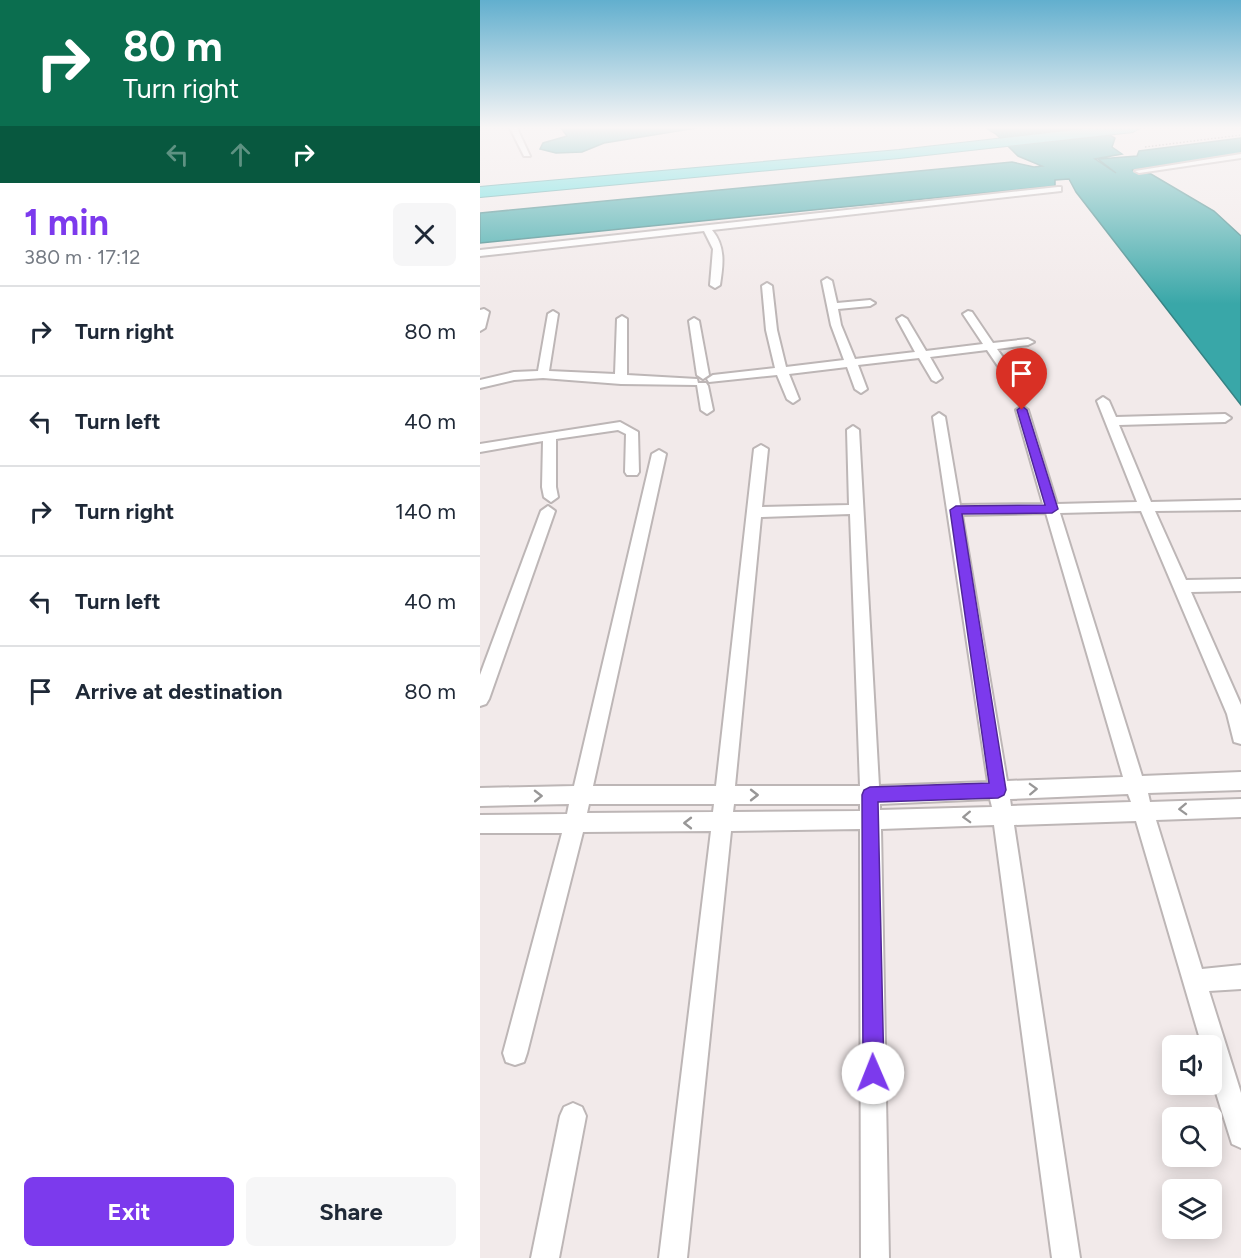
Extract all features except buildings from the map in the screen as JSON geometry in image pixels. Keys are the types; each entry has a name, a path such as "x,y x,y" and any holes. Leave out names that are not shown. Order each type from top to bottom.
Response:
{"highway":[{"path":"480,192 538,187"}],"street":[{"path":"480,253 1058,189"},
{"path":"707,229 720,252 715,285"},
{"path":"828,281 836,325 861,389"},
{"path":"767,286 770,331 781,372 794,399"},
{"path":"833,306 870,303"},
{"path":"480,328 484,312"},
{"path":"543,374 553,314"},
{"path":"968,314 1006,370"},
{"path":"621,380 622,319"},
{"path":"903,319 936,378"},
{"path":"694,321 707,410"},
{"path":"480,384 514,376 543,374 621,380 703,381 850,361 1028,342"},
{"path":"1103,401 1180,586 1233,689 1241,736"},
{"path":"1022,410 1241,1135"},
{"path":"939,417 956,510 1003,816 1066,1258"},
{"path":"1110,421 1225,418"},
{"path":"480,448 620,426 632,432 632,472"},
{"path":"853,430 870,795 875,1258"},
{"path":"480,699 550,504 548,476 550,436"},
{"path":"673,1258 761,449"},
{"path":"515,1053 575,823 659,454"},
{"path":"956,510 1241,505"},
{"path":"753,512 857,509"},
{"path":"1180,586 1241,585"},
{"path":"480,797 870,795 1241,781"},
{"path":"480,824 870,820 1241,808"},
{"path":"1196,981 1241,977"},
{"path":"545,1258 573,1116"}],"water":[{"path":"754,187 1048,187 480,243 480,213"},
{"path":"1073,187 1173,187 1214,211 1241,236 1241,405"}],"route":[{"path":"873,1073 870,795 998,790 956,510 1052,509 1022,410"}]}
